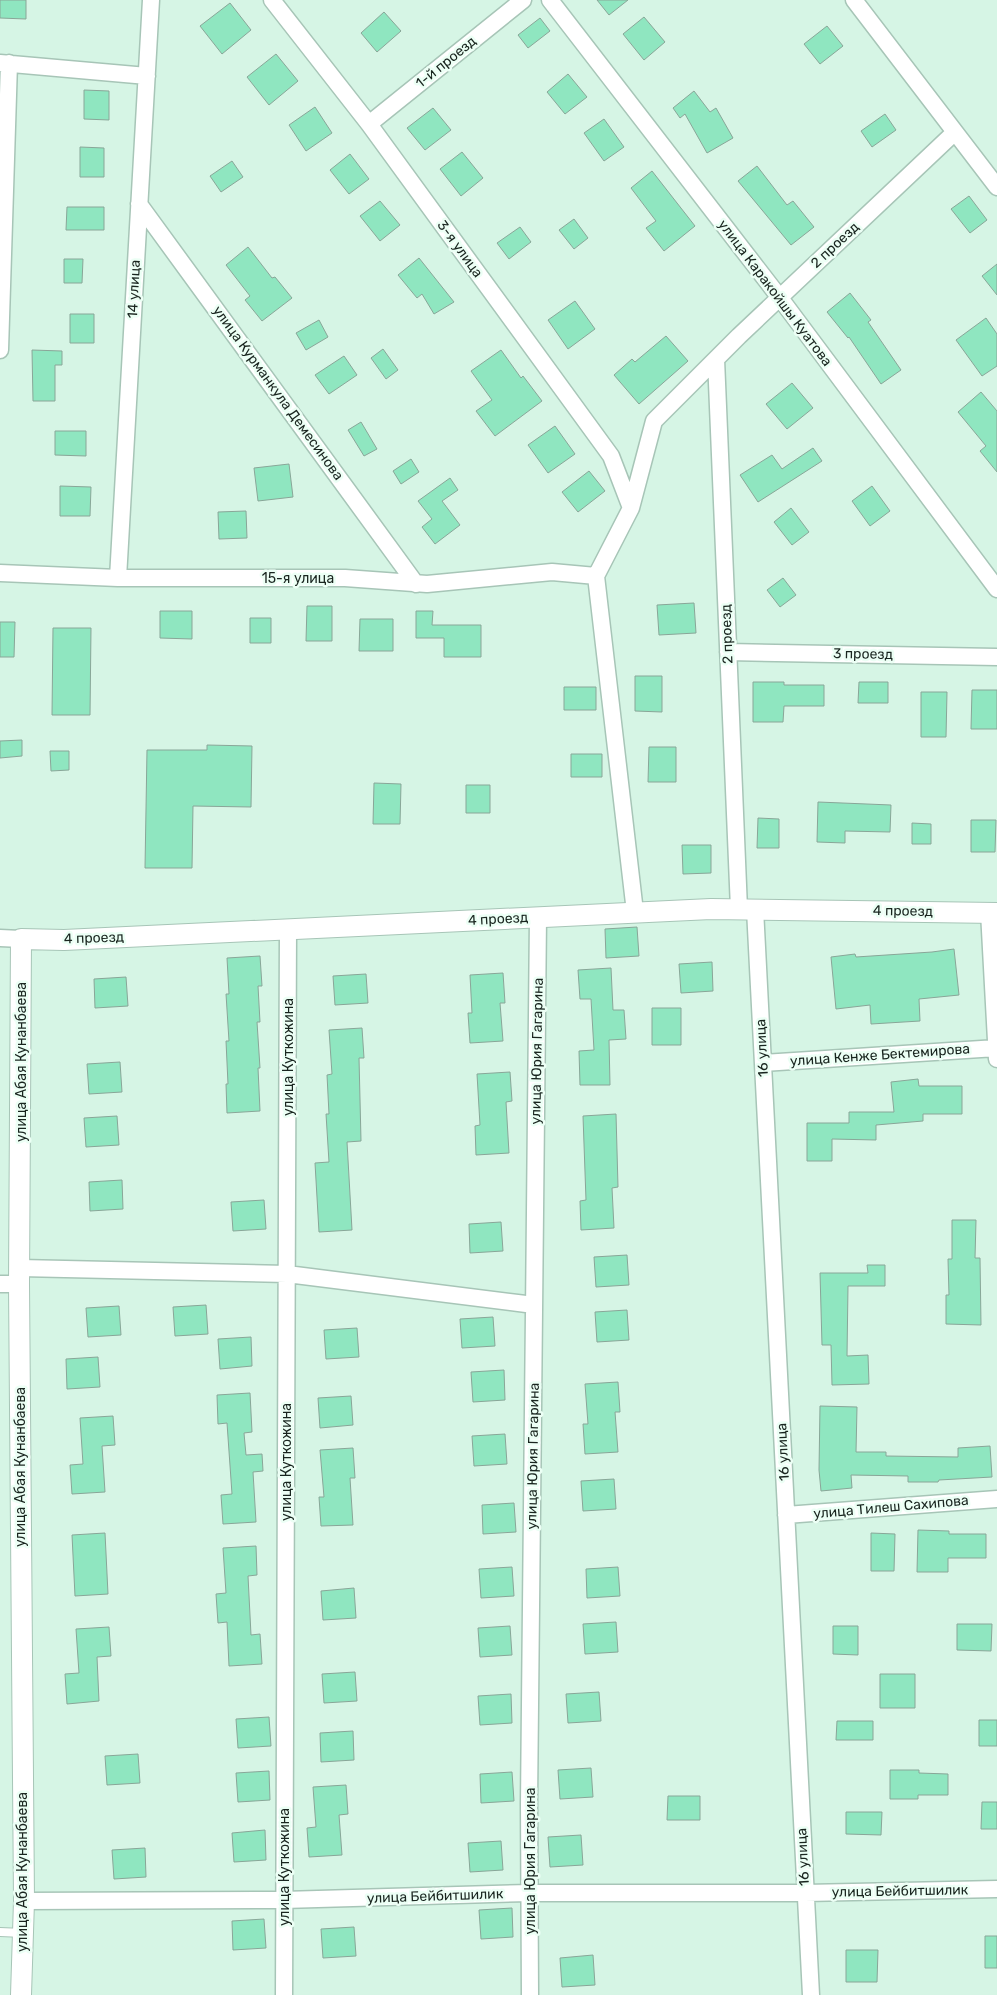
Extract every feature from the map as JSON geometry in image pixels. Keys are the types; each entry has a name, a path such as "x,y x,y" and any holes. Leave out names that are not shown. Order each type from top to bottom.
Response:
{"street":[{"name":"14 улица","path":"118,578 151,0"},
{"name":"3-я улица","path":"272,0 369,124 611,456 631,508"},
{"name":"1-й проезд","path":"369,124 523,0"},
{"name":"улица Каракойшы Куатова","path":"550,0 780,298 997,589"},
{"path":"854,0 997,187"},
{"path":"0,350 4,63 147,76"},
{"name":"2 проезд","path":"596,576 631,508 654,421 716,359 955,132"},
{"name":"улица Курманкула Демесинова","path":"139,204 232,328 416,584"},
{"name":"2 проезд","path":"716,359 728,652 747,909"},
{"name":"15-я улица","path":"0,573 118,578 345,578 416,584 552,572 596,576"},
{"path":"596,576 634,912"},
{"name":"3 проезд","path":"728,652 997,657"},
{"name":"4 проезд","path":"0,938 64,940 634,912 747,909 993,912"},
{"name":"16 улица","path":"747,909 763,1063 811,1995"},
{"path":"993,912 997,1059"},
{"name":"улица Юрия Гагарина","path":"530,1995 529,1893 538,917"},
{"name":"улица Куткожина","path":"284,1995 288,929"},
{"name":"улица Абая Кунанбаева","path":"21,939 13,1278 24,1901 21,1995"},
{"name":"улица Кенже Бектемирова","path":"763,1063 997,1048"},
{"path":"13,1278 287,1274 534,1305"},
{"name":"улица Тилеш Сахипова","path":"786,1515 997,1499"},
{"name":"улица Бейбитшилик","path":"24,1901 283,1900 529,1893 805,1893 997,1889"}],"lane":[{"path":"0,1932 23,1933"}],"building":[{"path":"0,0 26,0 26,19 0,18"},
{"path":"597,0 628,0 609,15"},
{"path":"230,3 251,30 222,54 200,26"},
{"path":"384,12 401,31 377,52 361,33"},
{"path":"644,17 665,42 644,60 623,34"},
{"path":"540,18 550,31 528,48 518,35"},
{"path":"827,26 843,46 820,64 804,44"},
{"path":"276,54 298,81 269,105 247,77"},
{"path":"568,74 587,97 565,114 547,92"},
{"path":"84,90 109,91 109,120 84,119"},
{"path":"694,91 710,112 716,108 733,138 707,153 685,114 680,118 673,108"},
{"path":"315,107 332,133 306,151 289,125"},
{"path":"433,108 451,130 425,150 407,128"},
{"path":"885,114 896,130 872,147 861,131"},
{"path":"604,119 624,147 604,161 584,133"},
{"path":"80,147 104,148 104,177 80,177"},
{"path":"462,152 483,178 461,196 440,169"},
{"path":"350,154 369,179 349,194 330,170"},
{"path":"232,161 243,177 221,192 210,176"},
{"path":"757,166 787,205 793,201 814,227 791,245 738,181"},
{"path":"652,171 695,226 664,251 646,228 656,221 631,188"},
{"path":"969,196 987,220 970,233 951,209"},
{"path":"380,201 400,225 380,241 360,216"},
{"path":"67,207 104,207 104,230 66,230"},
{"path":"574,219 588,238 574,249 559,230"},
{"path":"520,227 531,242 509,259 497,243"},
{"path":"248,247 272,278 275,277 292,298 262,321 245,300 250,296 226,265"},
{"path":"419,258 454,302 434,314 422,294 417,298 398,275"},
{"path":"64,259 83,259 82,283 64,283"},
{"path":"997,264 997,295 982,276"},
{"path":"850,293 871,320 868,322 901,370 881,384 849,337 827,312"},
{"path":"575,301 595,329 568,349 548,320"},
{"path":"70,314 94,314 94,343 70,343"},
{"path":"986,318 997,334 997,366 982,376 956,340"},
{"path":"319,320 328,337 306,350 296,333"},
{"path":"666,336 688,361 639,404 614,375 632,359 635,362"},
{"path":"383,349 398,370 386,379 371,358"},
{"path":"32,350 62,351 62,365 55,365 55,401 33,401"},
{"path":"501,350 521,378 523,376 542,401 495,436 476,411 492,400 471,371"},
{"path":"344,356 357,375 329,394 315,375"},
{"path":"792,383 813,408 787,429 766,404"},
{"path":"981,392 997,411 997,472 980,451 986,446 958,412"},
{"path":"361,422 377,449 364,456 348,430"},
{"path":"555,426 575,454 548,473 528,445"},
{"path":"55,431 86,431 86,456 55,455"},
{"path":"813,448 822,461 758,502 740,475 772,455 782,469"},
{"path":"411,459 419,472 401,484 393,471"},
{"path":"289,464 293,497 258,501 254,468"},
{"path":"589,471 605,491 578,512 562,492"},
{"path":"450,478 458,490 442,501 460,525 435,544 422,527 432,519 418,501"},
{"path":"60,486 91,487 90,516 60,516"},
{"path":"872,486 890,511 870,526 852,501"},
{"path":"791,508 809,532 792,545 774,522"},
{"path":"246,511 247,538 219,539 218,512"},
{"path":"783,578 796,595 780,607 767,590"},
{"path":"694,603 696,633 659,635 657,605"},
{"path":"307,606 332,606 332,641 306,641"},
{"path":"160,611 192,611 192,639 160,638"},
{"path":"416,611 433,611 432,625 481,625 481,657 444,657 444,638 416,638"},
{"path":"250,618 271,618 271,643 250,643"},
{"path":"360,619 393,619 393,651 359,651"},
{"path":"0,622 15,622 14,657 0,657"},
{"path":"53,628 91,628 90,715 52,715"},
{"path":"635,676 662,676 662,712 635,711"},
{"path":"753,682 784,682 784,685 824,685 824,706 784,706 783,722 753,722"},
{"path":"859,682 888,682 888,703 858,703"},
{"path":"564,687 596,687 596,710 564,710"},
{"path":"972,690 997,690 997,729 971,729"},
{"path":"921,692 947,692 946,737 921,737"},
{"path":"22,740 22,756 0,758 0,741"},
{"path":"207,745 252,746 251,807 193,806 192,868 145,868 147,750 207,750"},
{"path":"649,747 676,747 676,782 648,782"},
{"path":"50,751 69,751 69,770 51,771"},
{"path":"571,754 602,754 602,777 571,777"},
{"path":"374,783 401,784 400,824 373,824"},
{"path":"466,785 490,785 490,813 466,813"},
{"path":"818,802 891,805 890,832 845,831 845,843 817,842"},
{"path":"758,818 779,819 779,848 757,848"},
{"path":"971,820 996,820 995,852 971,852"},
{"path":"912,823 931,824 931,844 912,844"},
{"path":"682,845 711,845 711,873 683,874"},
{"path":"637,927 639,956 606,958 605,929"},
{"path":"954,949 959,995 919,999 920,1021 871,1024 870,1005 836,1009 831,957 855,954 856,957"},
{"path":"260,956 262,986 258,986 260,1022 257,1022 260,1111 227,1113 226,1041 229,1041 226,994 229,994 227,958"},
{"path":"712,962 713,991 681,993 679,964"},
{"path":"611,968 613,1010 624,1010 626,1039 609,1040 610,1085 580,1085 579,1051 594,1050 591,999 580,999 578,970"},
{"path":"503,973 505,1003 500,1003 503,1041 470,1043 468,1013 472,1013 470,975"},
{"path":"366,974 368,1003 335,1005 333,976"},
{"path":"126,977 128,1006 95,1008 94,979"},
{"path":"652,1008 681,1008 681,1045 652,1045"},
{"path":"362,1028 364,1058 359,1058 361,1141 347,1142 352,1230 319,1232 315,1163 329,1162 326,1114 329,1114 327,1075 332,1074 329,1030"},
{"path":"120,1062 122,1092 89,1094 87,1064"},
{"path":"510,1072 512,1101 506,1102 509,1153 476,1155 475,1126 480,1125 477,1074"},
{"path":"918,1079 919,1086 962,1086 962,1114 923,1114 923,1121 876,1125 876,1140 832,1139 832,1161 807,1161 807,1123 849,1123 849,1112 894,1112 891,1082"},
{"path":"616,1114 618,1187 612,1188 614,1228 581,1230 580,1201 586,1200 583,1116"},
{"path":"117,1116 119,1145 86,1147 84,1118"},
{"path":"122,1180 123,1209 90,1211 89,1182"},
{"path":"264,1200 266,1229 233,1231 231,1202"},
{"path":"952,1220 976,1220 975,1258 980,1258 981,1325 946,1324 946,1295 949,1295 948,1259 952,1259"},
{"path":"501,1222 503,1251 470,1253 469,1224"},
{"path":"627,1255 629,1285 596,1287 594,1257"},
{"path":"867,1265 885,1265 885,1286 848,1286 847,1356 868,1355 869,1384 832,1385 831,1345 822,1345 820,1273 868,1273"},
{"path":"206,1305 208,1334 175,1336 173,1307"},
{"path":"119,1306 121,1335 88,1337 86,1308"},
{"path":"627,1310 629,1340 597,1342 595,1312"},
{"path":"493,1317 495,1346 462,1348 460,1319"},
{"path":"357,1328 359,1357 326,1359 324,1330"},
{"path":"251,1337 252,1366 220,1369 218,1339"},
{"path":"98,1357 100,1387 67,1389 66,1359"},
{"path":"504,1370 505,1400 473,1402 471,1372"},
{"path":"618,1382 620,1412 615,1412 618,1452 585,1454 583,1424 588,1424 585,1384"},
{"path":"250,1393 252,1432 244,1433 246,1455 262,1454 263,1471 253,1472 256,1522 223,1524 221,1495 232,1494 227,1423 218,1424 217,1395"},
{"path":"351,1396 353,1425 320,1428 318,1398"},
{"path":"820,1406 857,1407 856,1452 886,1452 886,1456 958,1457 958,1448 990,1446 992,1477 939,1480 938,1482 908,1482 908,1476 851,1475 852,1488 821,1491 819,1470"},
{"path":"113,1416 115,1445 102,1446 105,1492 72,1494 70,1465 83,1464 80,1418"},
{"path":"505,1434 507,1464 474,1466 472,1436"},
{"path":"353,1448 355,1478 350,1478 353,1525 321,1526 319,1497 324,1497 320,1450"},
{"path":"614,1479 616,1509 583,1511 581,1481"},
{"path":"514,1503 516,1532 483,1534 482,1505"},
{"path":"918,1530 949,1531 949,1534 986,1534 986,1558 948,1558 948,1572 917,1572"},
{"path":"105,1533 108,1594 75,1596 72,1535"},
{"path":"871,1533 895,1534 894,1571 871,1571"},
{"path":"256,1546 257,1575 248,1576 251,1635 260,1634 262,1664 229,1666 227,1622 218,1623 216,1594 226,1593 223,1548"},
{"path":"512,1567 514,1596 481,1598 479,1569"},
{"path":"618,1567 620,1596 587,1598 586,1569"},
{"path":"354,1588 356,1618 323,1620 321,1591"},
{"path":"616,1622 618,1652 585,1654 583,1624"},
{"path":"957,1624 992,1624 991,1651 957,1650"},
{"path":"510,1626 512,1655 480,1657 478,1628"},
{"path":"833,1626 858,1626 858,1655 833,1654"},
{"path":"109,1627 111,1656 97,1657 99,1701 67,1704 65,1674 79,1673 76,1629"},
{"path":"355,1672 357,1701 324,1703 322,1674"},
{"path":"880,1674 915,1674 915,1708 880,1708"},
{"path":"599,1692 601,1721 568,1723 566,1694"},
{"path":"511,1694 512,1723 480,1725 478,1696"},
{"path":"269,1717 271,1746 238,1748 236,1719"},
{"path":"979,1720 997,1720 997,1746 979,1746"},
{"path":"837,1721 873,1721 873,1740 836,1740"},
{"path":"353,1731 354,1760 321,1762 320,1733"},
{"path":"138,1754 140,1783 107,1785 105,1756"},
{"path":"591,1768 593,1797 560,1799 558,1770"},
{"path":"890,1770 919,1770 919,1773 948,1774 948,1795 918,1795 918,1799 890,1799"},
{"path":"269,1771 270,1800 238,1802 236,1773"},
{"path":"512,1772 514,1801 481,1803 480,1774"},
{"path":"346,1785 348,1814 339,1815 342,1855 309,1857 307,1828 316,1827 313,1787"},
{"path":"668,1796 700,1796 700,1820 667,1820"},
{"path":"982,1802 997,1802 997,1829 981,1829"},
{"path":"846,1812 882,1812 881,1835 846,1834"},
{"path":"265,1830 266,1860 234,1862 232,1833"},
{"path":"581,1835 583,1865 550,1867 548,1837"},
{"path":"501,1841 503,1870 470,1872 468,1843"},
{"path":"145,1848 146,1877 114,1879 112,1850"},
{"path":"512,1908 513,1937 481,1939 479,1910"},
{"path":"264,1919 266,1948 233,1950 232,1921"},
{"path":"354,1927 356,1956 323,1958 321,1929"},
{"path":"985,1936 997,1936 997,1968 985,1968"},
{"path":"846,1950 878,1950 877,1982 846,1982"},
{"path":"593,1955 595,1985 562,1987 560,1958"}]}
